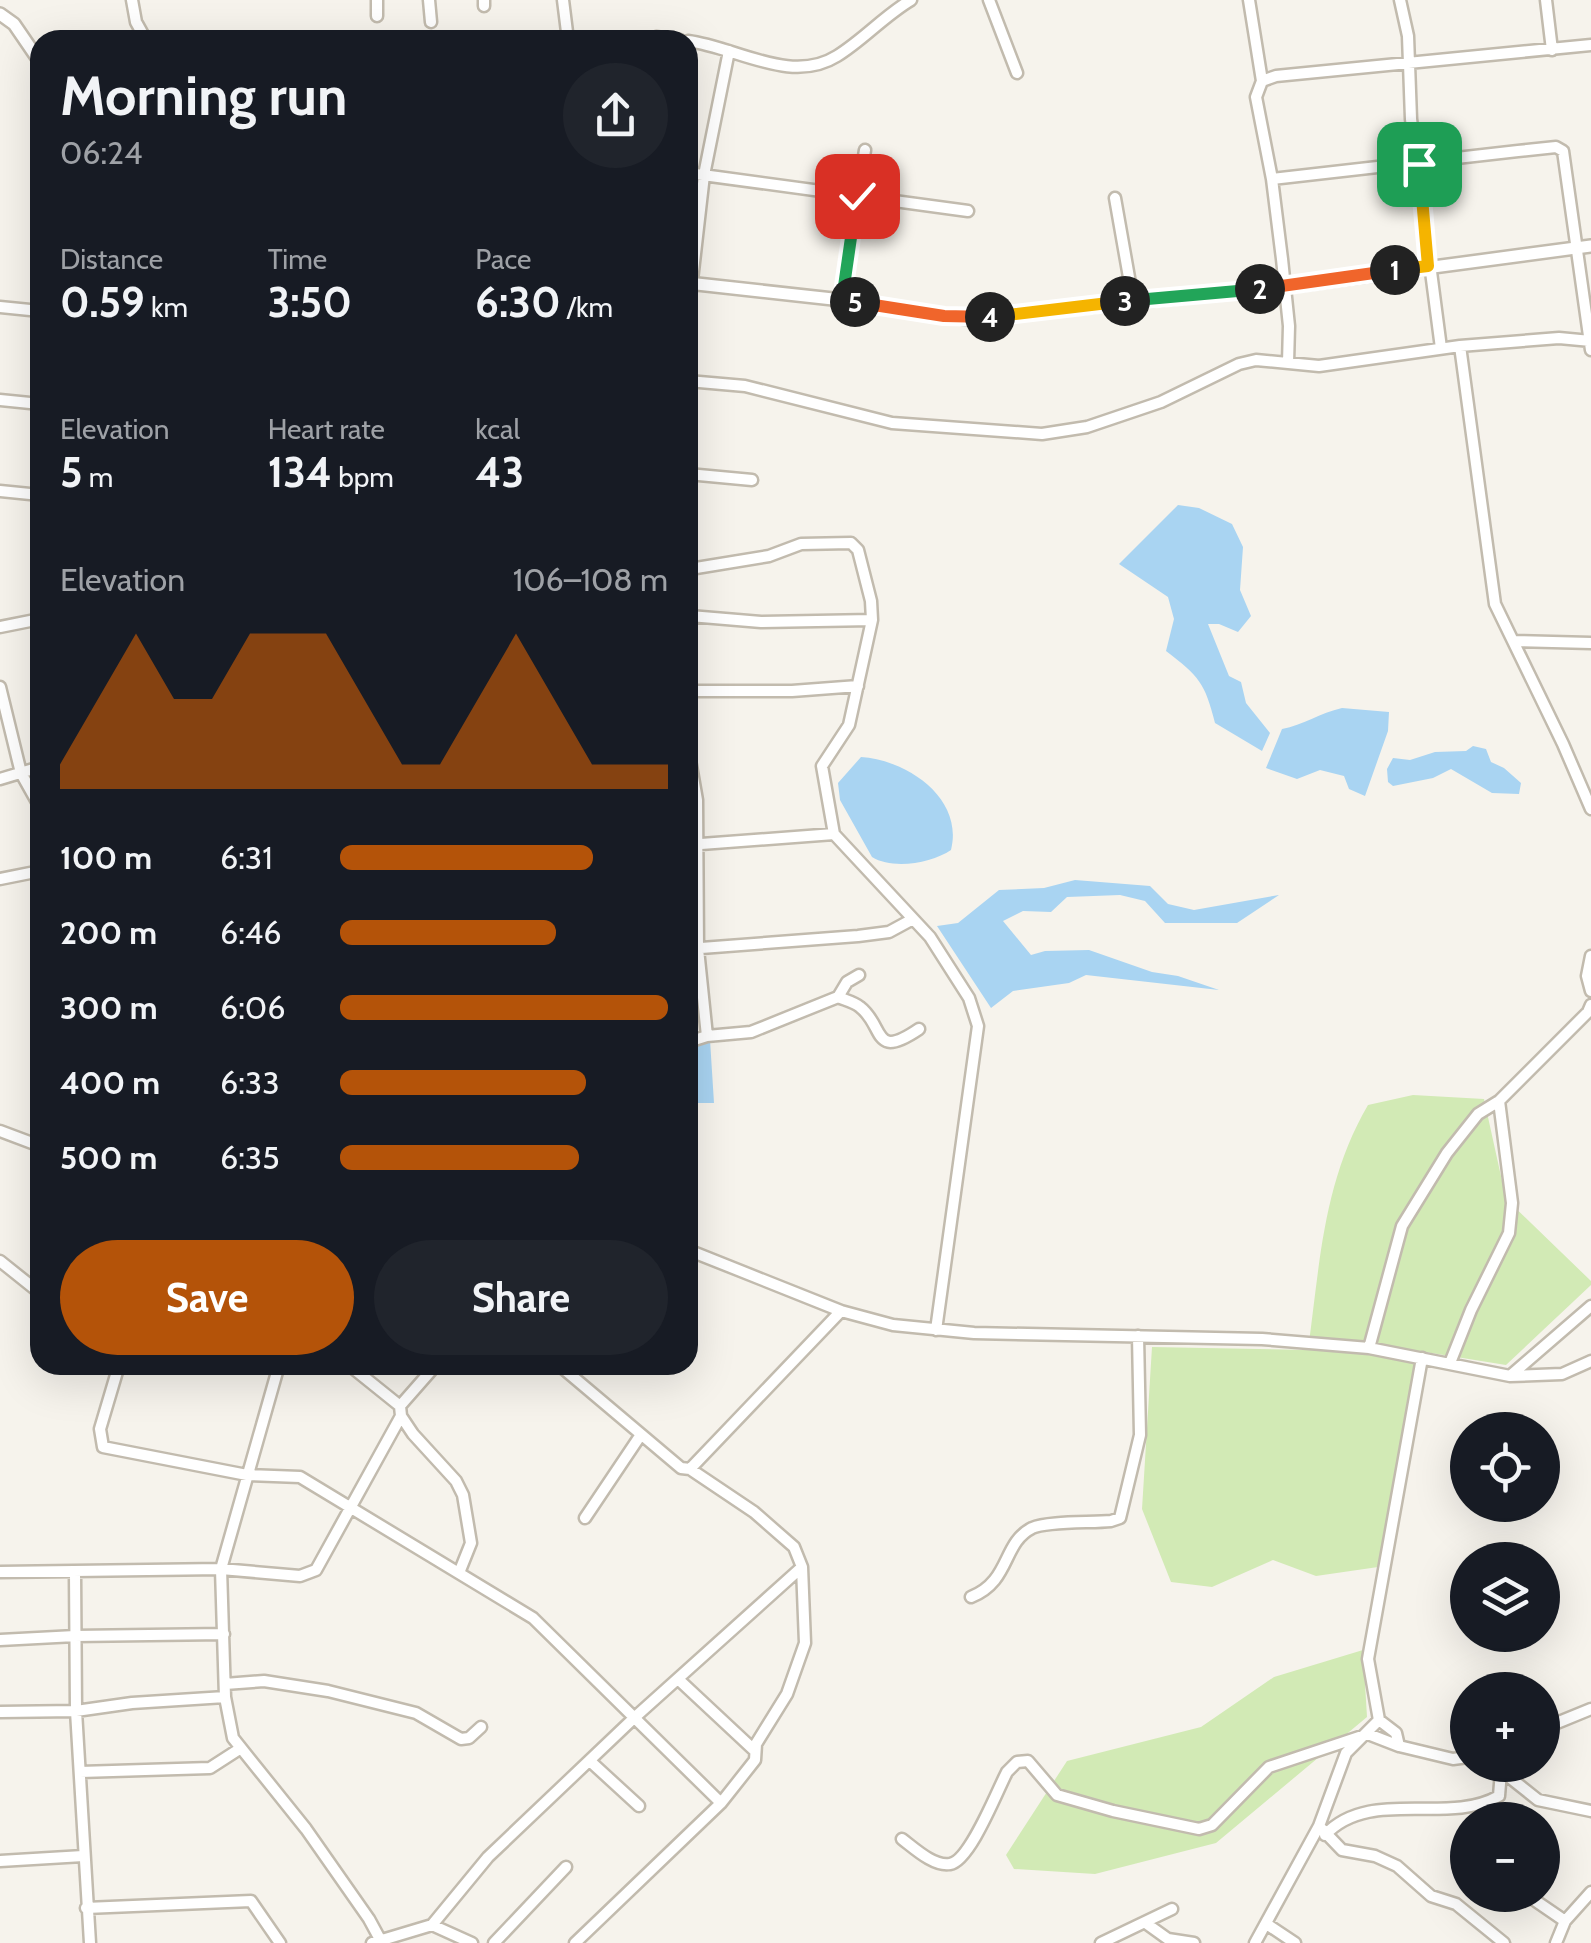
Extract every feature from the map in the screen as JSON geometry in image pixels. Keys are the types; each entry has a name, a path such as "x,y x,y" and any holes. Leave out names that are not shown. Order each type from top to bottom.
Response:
{"street":[{"path":"132,0 140,30"},
{"path":"376,0 377,16"},
{"path":"429,0 431,22"},
{"path":"563,0 567,30"},
{"path":"698,44 796,69 819,65 911,0"},
{"path":"989,0 1017,72"},
{"path":"1249,0 1262,82 1256,98 1272,179 1289,326 1288,363"},
{"path":"1400,0 1408,36 1412,118 1440,348"},
{"path":"1546,0 1552,50"},
{"path":"0,14 14,24 30,47"},
{"path":"1262,82 1276,76 1591,45"},
{"path":"698,222 728,51"},
{"path":"698,382 745,386 892,423 1042,434 1087,427 1161,402 1239,364 1256,360 1319,366 1460,346 1559,338 1590,344 1563,151 1556,147 1272,179"},
{"path":"842,300 864,150"},
{"path":"698,174 968,211"},
{"path":"1114,198 1133,300"},
{"path":"698,285 968,318 1283,287 1591,246"},
{"path":"0,307 30,311"},
{"path":"1460,346 1495,604 1591,809"},
{"path":"0,400 30,403"},
{"path":"698,475 752,480"},
{"path":"0,490 30,494"},
{"path":"698,564 769,556 801,544 851,543 858,550 872,620 850,725 822,766 834,834 930,937 969,998 978,1026 936,1330"},
{"path":"698,617 761,622 872,620"},
{"path":"0,627 30,621"},
{"path":"1514,641 1591,643"},
{"path":"698,691 858,686"},
{"path":"0,687 20,773 30,790"},
{"path":"0,779 30,770"},
{"path":"698,845 834,834"},
{"path":"0,879 30,873"},
{"path":"698,949 889,932 914,919"},
{"path":"1591,956 1587,976 1591,991"},
{"path":"698,1039 751,1032 838,997 847,982 859,975"},
{"path":"698,980 707,1036"},
{"path":"838,997 858,1005 869,1016 876,1033 888,1041 902,1041 919,1029"},
{"path":"1369,1348 1402,1226 1447,1153 1478,1114 1499,1101 1591,1005"},
{"path":"1450,1363 1509,1233 1512,1203 1499,1101"},
{"path":"0,1131 30,1142"},
{"path":"698,1254 840,1311 893,1325 936,1330 1244,1338 1369,1348 1510,1376 1562,1374 1591,1362"},
{"path":"0,1261 30,1285"},
{"path":"1510,1376 1591,1306"},
{"path":"690,1469 840,1311"},
{"path":"971,1597 996,1584 1021,1537 1034,1527 1120,1518 1140,1434 1138,1336"},
{"path":"1399,1746 1396,1734 1379,1720 1368,1659 1422,1358"},
{"path":"115,1375 100,1429 103,1448 247,1475 300,1477 532,1618 720,1803"},
{"path":"277,1375 221,1569 225,1697 233,1738 306,1829 378,1942 432,1926 488,1858 634,1718 802,1568"},
{"path":"361,1375 401,1411 413,1434 464,1495 470,1544 460,1574"},
{"path":"0,1572 221,1569 300,1576 316,1570 401,1411 428,1375"},
{"path":"570,1375 640,1436 682,1468 690,1469 754,1512 794,1546 802,1568 805,1643 787,1694 754,1750 755,1760 720,1803 575,1943"},
{"path":"585,1518 640,1436"},
{"path":"75,1573 76,1711 90,1943"},
{"path":"0,1640 224,1634"},
{"path":"678,1679 754,1750"},
{"path":"225,1684 264,1682 328,1691 416,1714 461,1739 469,1738 481,1727"},
{"path":"0,1712 76,1711 225,1697"},
{"path":"1560,1722 1591,1709"},
{"path":"1255,1943 1322,1831 1346,1753 1379,1720"},
{"path":"902,1839 937,1862 951,1864 965,1855 1007,1772 1017,1762 1028,1760 1058,1795 1113,1812 1199,1828 1212,1825 1269,1767 1368,1734 1450,1759"},
{"path":"80,1772 210,1768 241,1748"},
{"path":"591,1762 638,1806"},
{"path":"1322,1831 1382,1809 1484,1805 1499,1796 1498,1782"},
{"path":"1516,1782 1538,1800 1591,1811"},
{"path":"1322,1831 1342,1850 1375,1856 1397,1866 1431,1896 1456,1904 1504,1943"},
{"path":"0,1861 83,1856"},
{"path":"494,1943 566,1866"},
{"path":"1556,1943 1565,1921 1591,1892"},
{"path":"86,1908 252,1901 280,1943"},
{"path":"1101,1943 1172,1909"},
{"path":"1552,1912 1565,1921"},
{"path":"1147,1924 1168,1939 1194,1943"},
{"path":"432,1926 472,1943"},
{"path":"1268,1926 1295,1943"}],"green space":[{"path":"1413,1095 1484,1099 1506,1199 1591,1285 1506,1365 1419,1351 1385,1566 1316,1576 1273,1560 1212,1587 1171,1582 1142,1509 1152,1347 1308,1350 1332,1193 1353,1134 1368,1105"},
{"path":"1363,1650 1367,1717 1216,1843 1095,1874 1014,1869 1006,1855 1067,1761 1201,1727 1274,1677"}],"water":[{"path":"1178,505 1199,508 1232,524 1243,547 1240,590 1251,616 1238,632 1208,624 1229,676 1241,682 1246,703 1270,733 1262,751 1215,723 1199,681 1166,651 1174,619 1168,597 1119,564"},
{"path":"1342,708 1389,712 1388,731 1365,796 1349,789 1344,776 1320,770 1297,779 1266,768 1282,729"},
{"path":"1473,746 1486,749 1491,762 1521,783 1519,794 1492,793 1451,769 1433,778 1393,786 1388,782 1387,769 1393,758 1410,760 1435,752 1466,751"},
{"path":"861,757 896,765 928,785 949,814 953,831 951,850 912,863 891,863 872,857 840,800 838,783"},
{"path":"1075,880 1150,886 1168,904 1194,910 1279,895 1237,923 1165,923 1145,901 1120,895 1067,897 1051,912 1023,911 1003,921 1031,955 1089,950 1219,990 1086,975 1069,983 1013,991 991,1008 937,926 958,923 999,890 1044,888"},
{"path":"710,1040 714,1103 698,1103 698,1044"}],"route":[{"path":"857,196 842,300 981,318 1283,287 1428,266 1419,164"}]}
